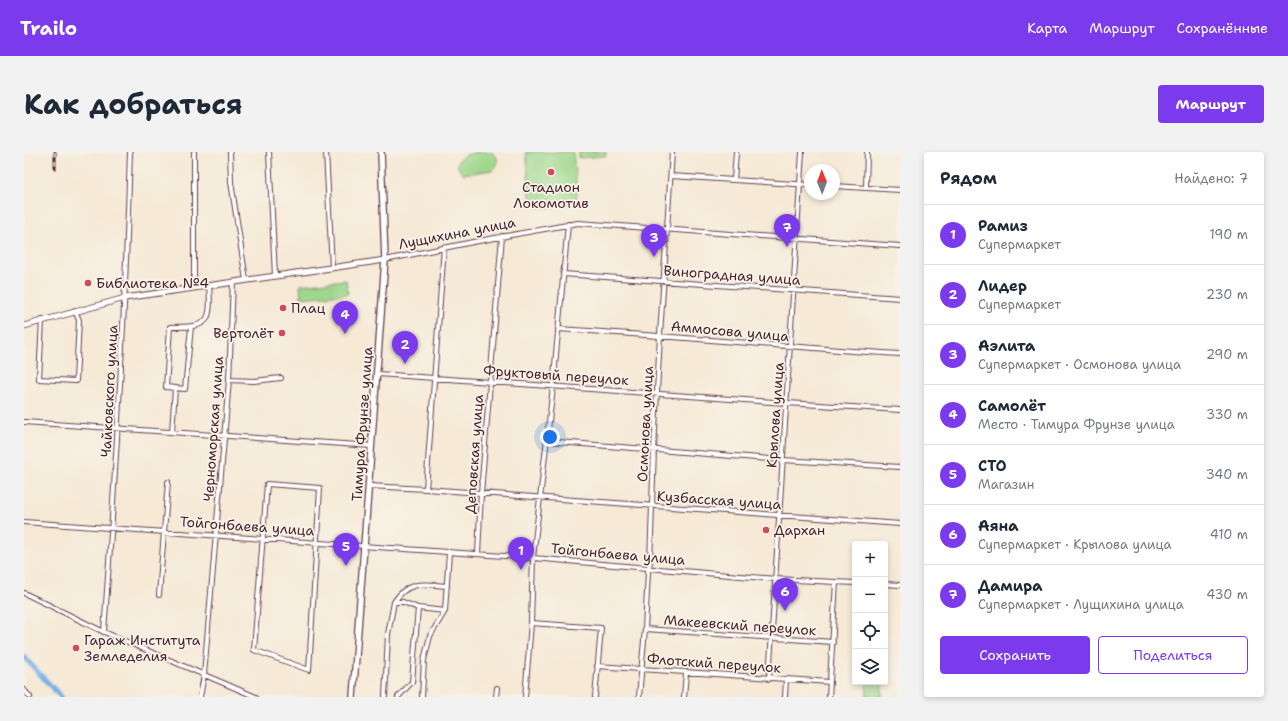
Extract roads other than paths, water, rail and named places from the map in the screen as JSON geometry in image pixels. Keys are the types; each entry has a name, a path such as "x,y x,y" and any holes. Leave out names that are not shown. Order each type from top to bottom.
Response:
{"main road":[{"name":"Тимура Фрунзе улица","path":"353,697 386,260 381,152"}],"street":[{"name":"Чайковского улица","path":"104,632 112,528 125,298 130,152"},
{"path":"194,152 194,288"},
{"path":"230,152 231,182 246,280"},
{"path":"269,152 275,276"},
{"path":"326,152 332,267"},
{"name":"Осмонова улица","path":"639,697 650,562 660,336 672,152"},
{"path":"734,180 736,152"},
{"name":"Крылова улица","path":"769,678 791,347 802,152"},
{"path":"866,188 867,152"},
{"path":"671,176 804,185"},
{"path":"840,186 900,190"},
{"name":"Лущихина улица","path":"24,326 125,298 386,260 444,247 578,223 900,246"},
{"path":"525,697 531,623 533,558 553,387 568,224"},
{"name":"Деповская улица","path":"478,554 481,494 502,236"},
{"path":"426,489 444,247"},
{"name":"Виноградная улица","path":"563,274 900,298"},
{"name":"Черноморская улица","path":"200,697 204,675 229,380 233,282"},
{"path":"191,327 185,389 166,387 170,327 191,327 203,323 207,319 210,305 208,285"},
{"path":"42,320 39,379 76,381 79,320 75,311"},
{"name":"Аммосова улица","path":"558,329 900,354"},
{"name":"Фруктовый переулок","path":"378,374 900,410"},
{"path":"229,380 254,381 281,378"},
{"path":"172,432 174,389"},
{"path":"24,422 372,446"},
{"path":"546,442 900,468"},
{"name":"Тойгонбаева улица","path":"159,595 168,482"},
{"path":"268,484 320,488 316,543 309,670 254,650 262,538 268,484"},
{"name":"Кузбасская улица","path":"369,486 900,524"},
{"name":"Тойгонбаева улица","path":"24,522 533,558 776,579 852,583"},
{"path":"422,697 424,660 430,636 445,611 449,552"},
{"path":"829,697 836,582"},
{"path":"385,697 388,634 394,602 402,592 413,585 424,584 447,586"},
{"path":"888,584 900,585"},
{"path":"24,594 104,632 256,697"},
{"path":"394,602 403,602 418,608 445,611"},
{"path":"398,697 412,682 418,608"},
{"path":"531,623 601,628 595,697"},
{"name":"Макеевский переулок","path":"645,629 833,642"},
{"name":"Флотский переулок","path":"597,666 830,682"},
{"path":"684,697 686,673"},
{"path":"785,697 786,679"},
{"path":"496,688 496,697"},
{"path":"24,690 30,697"}],"waterway":[{"path":"24,657 61,697"}],"railway":[{"path":"55,152 55,169"}],"place":[{"name":"Стадион Локомотив","path":"551,172"},
{"name":"Дамира","path":"787,247"},
{"name":"Аэлита","path":"654,257"},
{"name":"Библиотека №4","path":"88,283"},
{"name":"Плац","path":"283,308"},
{"name":"Вертолёт","path":"282,333"},
{"name":"Самолёт","path":"345,334"},
{"name":"Лидер","path":"405,364"},
{"name":"Дархан","path":"766,530"},
{"name":"СТО","path":"346,566"},
{"name":"Рамиз","path":"521,570"},
{"name":"Аяна","path":"785,611"},
{"name":"Гараж Института Земледелия","path":"76,648"}]}
